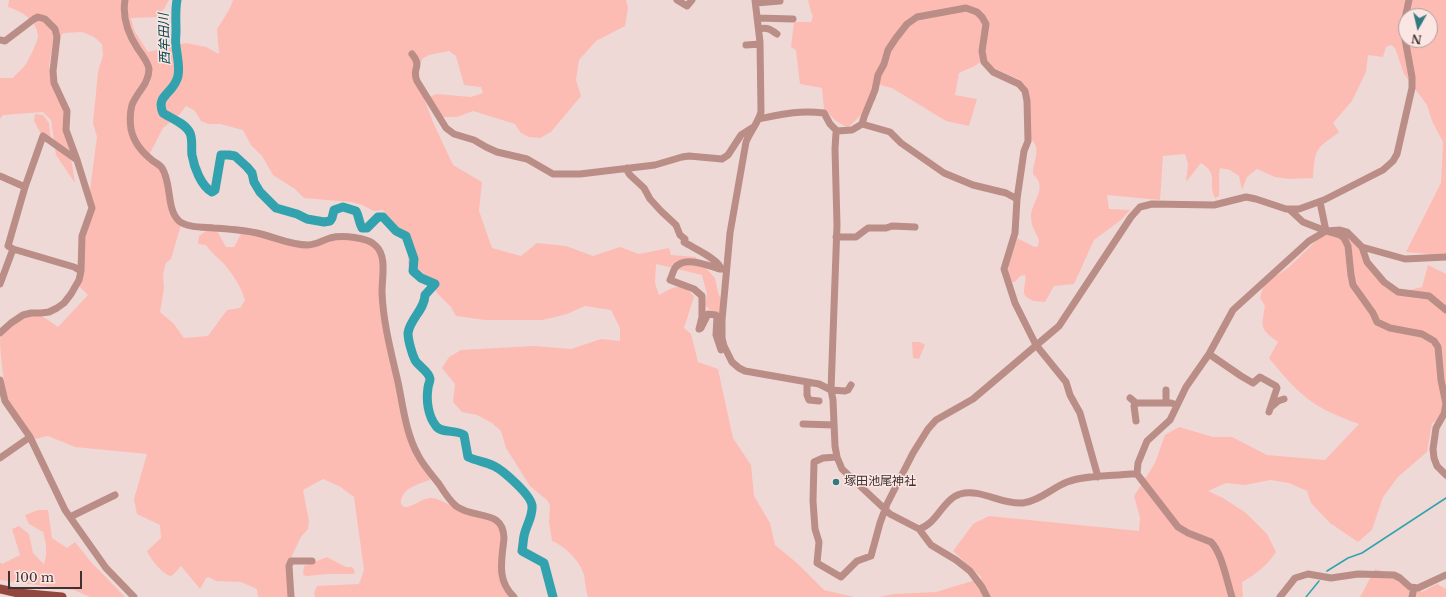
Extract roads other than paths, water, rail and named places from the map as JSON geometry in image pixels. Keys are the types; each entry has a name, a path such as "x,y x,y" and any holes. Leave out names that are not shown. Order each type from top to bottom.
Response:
{"main road":[{"path":"0,589 18,593 62,597"}],"street":[{"path":"125,0 123,8 127,29 132,41 146,60 149,72 148,80 132,106 131,129 142,152 162,168 166,178 173,212 177,219 188,225 261,234 293,244 312,245 331,238 342,237 368,240 378,247 382,254 383,314 412,444 420,460 450,501 467,512 492,517 500,524 504,532 502,578 509,592 514,597"},
{"path":"677,0 687,6 692,0"},
{"path":"837,457 818,459 814,462 813,501 815,528 819,542 817,563 841,577 857,561 871,556 880,523 886,509 913,453 932,424 936,420 973,399 1062,323 1131,217 1140,207 1159,203 1214,205 1242,198 1251,198 1290,210 1299,209 1320,202 1383,170 1393,161 1397,154 1412,88 1404,28 1409,0"},
{"path":"780,1 756,2 760,44 761,106 759,120 746,142 743,154 723,270 722,338 726,351 736,365 745,371 823,385 831,390 845,391 848,390 851,385"},
{"path":"759,120 795,112 824,113 830,124 837,131 852,130 862,124 876,90 878,75 884,64 888,50 907,24 917,17 957,8 972,9 982,17 986,24 986,34 982,51 984,62 993,72 1019,84 1025,92 1027,102 1028,137 1024,151 1021,184 1017,199 1015,233 1004,269 1015,303 1036,345 1066,382 1070,395 1080,413 1098,477"},
{"path":"0,40 5,41 38,17 45,19 55,29 57,37 53,71 54,83 67,111 66,130 92,208 82,236 81,271 79,280 71,294 64,303 49,312 23,315 0,333"},
{"path":"757,18 793,19"},
{"path":"759,29 771,29 777,34"},
{"path":"746,45 760,44"},
{"path":"412,54 418,63 415,77 446,128 450,132 474,140 486,148 497,152 528,160 553,174 580,174 655,165 689,156 722,159 728,155 742,135 753,128"},
{"path":"862,124 890,132 901,143 944,173 973,185 1006,193 1017,199"},
{"path":"837,131 835,149 836,237 831,390 837,457 845,473 856,481 893,516 919,529 931,545 956,560 970,571 988,597"},
{"path":"0,284 25,187 43,136 77,160"},
{"path":"627,168 628,172 644,188 656,206 676,226 680,235 685,239 684,242 711,258 723,270"},
{"path":"0,176 25,187"},
{"path":"1320,202 1326,231"},
{"path":"1290,210 1303,222 1340,235 1344,238 1348,246 1353,285 1373,313 1377,322 1390,328 1422,334 1434,341 1438,347 1441,380 1446,404 1444,414 1436,428 1433,449 1437,466 1446,475"},
{"path":"836,237 856,237 868,228 886,228 892,226 915,227"},
{"path":"1232,597 1220,558 1214,545 1211,542 1188,533 1178,527 1137,474 1138,463 1147,441 1170,420 1186,387 1209,354 1220,331 1235,307 1309,241 1326,231 1340,230 1347,232 1362,247 1367,262 1384,282 1398,292 1429,296 1446,310"},
{"path":"0,246 74,267 81,271"},
{"path":"1362,247 1405,260 1446,257"},
{"path":"723,270 712,265 686,262 679,264 675,268 670,280 694,289 702,296 702,317 699,329 708,314 716,315 716,335 721,350 723,352 726,351"},
{"path":"1209,354 1253,383 1260,377 1276,386 1277,388 1270,409 1278,401 1284,399"},
{"path":"0,380 5,401 30,437 64,510 106,568 134,597"},
{"path":"807,382 807,395 809,400 819,402"},
{"path":"1166,390 1166,403"},
{"path":"1130,398 1136,404 1166,403 1177,405"},
{"path":"1136,404 1134,406 1136,421"},
{"path":"803,424 834,424"},
{"path":"0,458 30,437"},
{"path":"919,529 929,524 949,500 967,492 1008,503 1024,503 1033,501 1067,482 1079,479 1137,474"},
{"path":"70,517 116,495"},
{"path":"291,597 289,566 291,561 312,561"},
{"path":"1280,597 1295,578 1308,574 1331,578 1358,574 1394,575 1414,588 1421,587 1446,575"},
{"path":"1412,597 1414,588"}],"waterway":[{"name":"西牟田川","path":"177,0 176,42 179,72 173,87 163,98 161,107 163,113 182,124 190,133 193,160 201,181 212,192 215,190 221,155 235,156 252,173 254,182 260,192 276,208 297,214 307,219 324,222 330,221 334,210 343,207 356,211 362,228 367,228 378,217 383,217 396,231 406,236 414,259 413,271 421,278 435,284 425,295 423,305 409,328 408,333 410,347 415,360 428,374 430,379 427,398 431,418 436,426 442,430 457,432 464,435 468,457 499,469 523,490 531,502 532,510 524,536 522,551 544,563 553,597"},
{"path":"1327,571 1348,558 1362,553 1446,498"},
{"path":"1306,597 1319,581"}],"place":[{"name":"塚田池尾神社","path":"836,482"}]}
